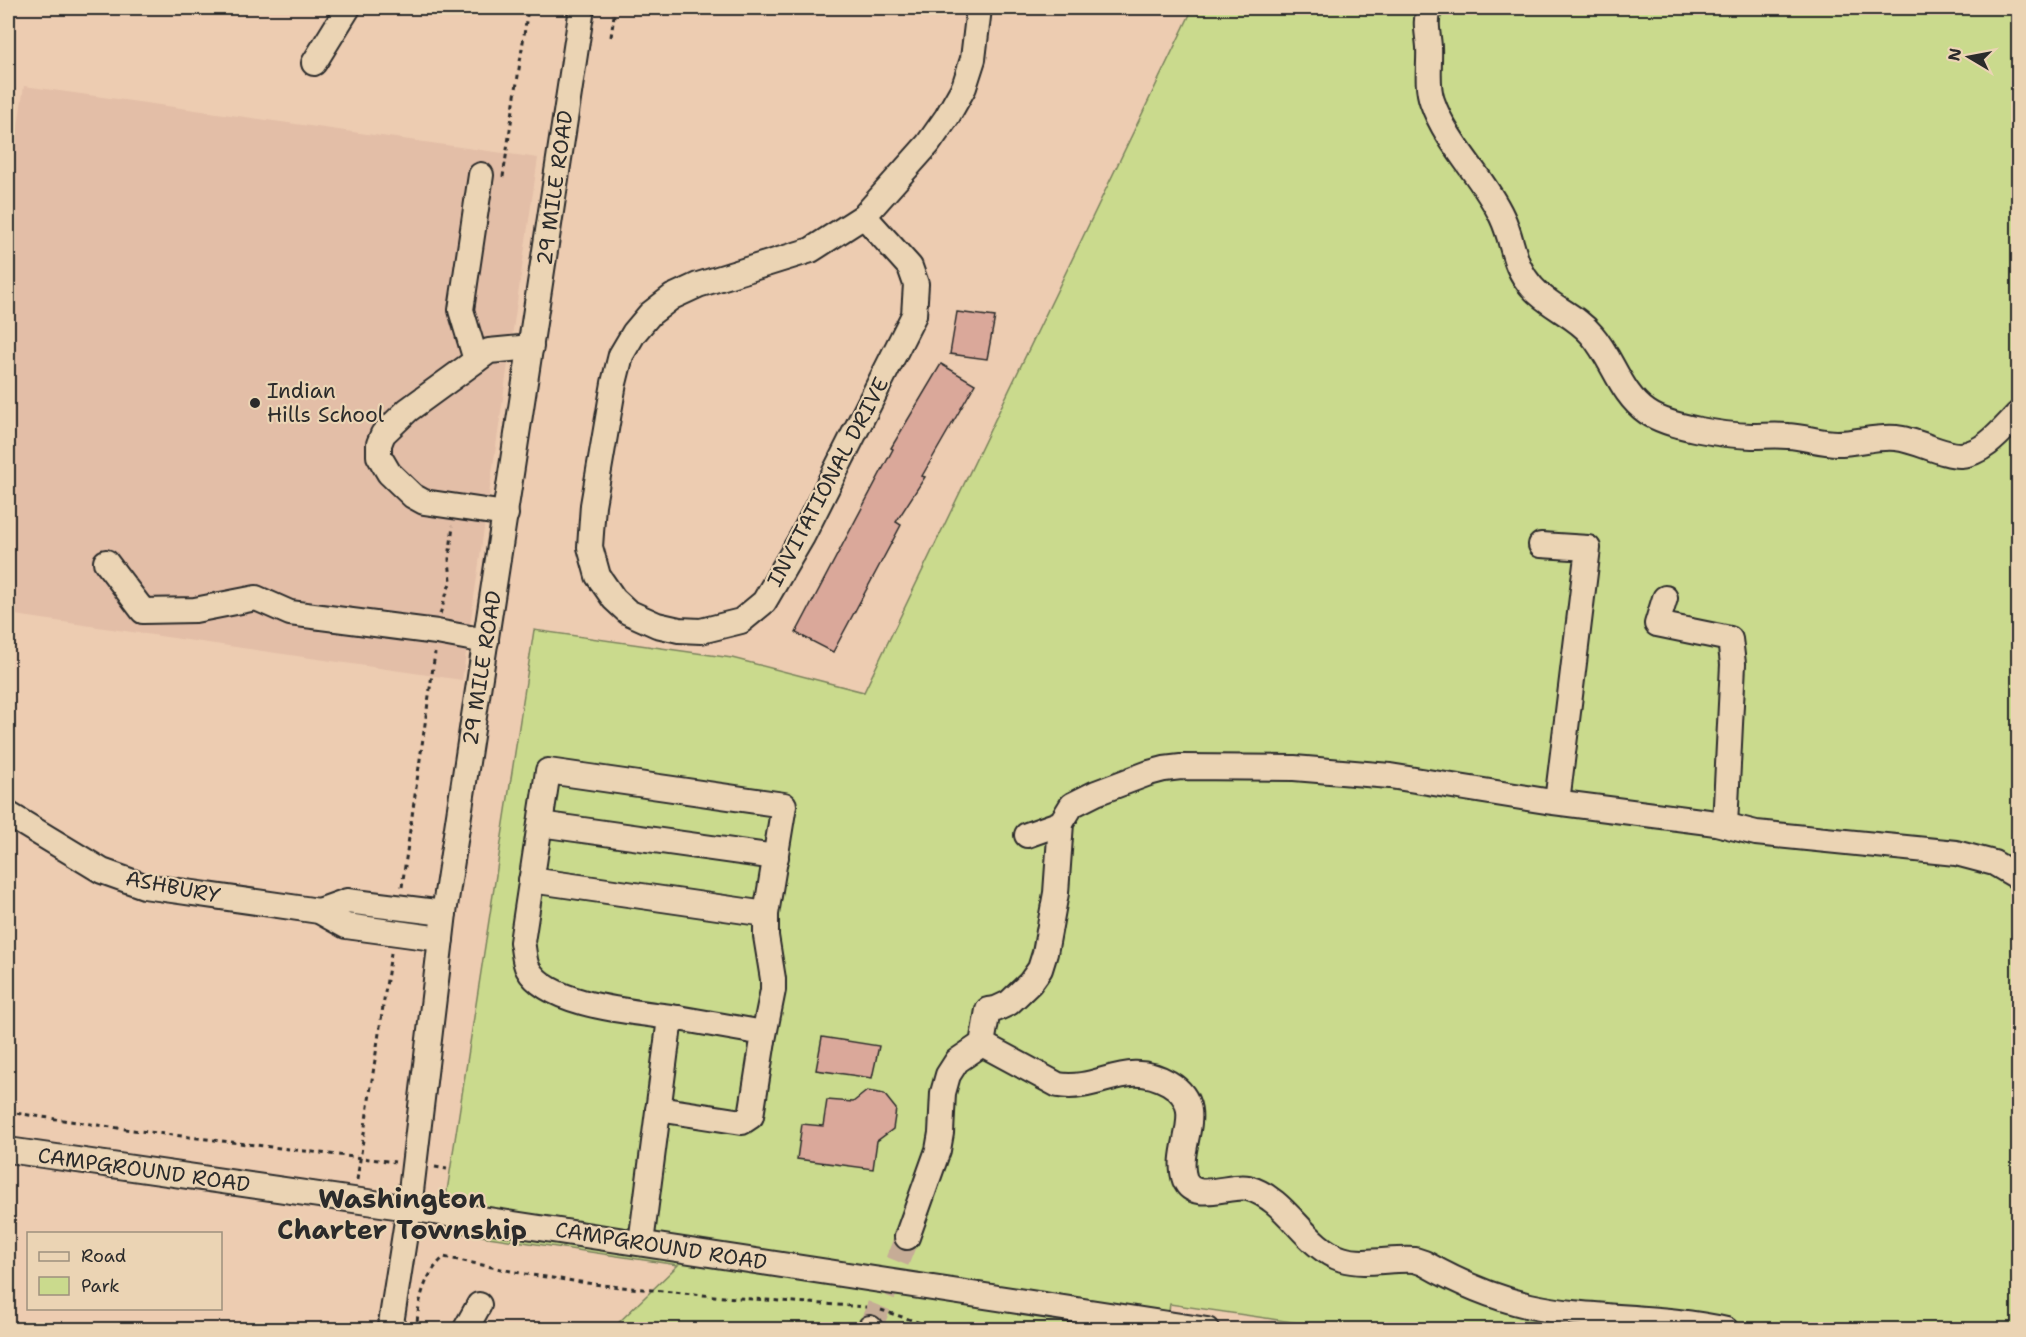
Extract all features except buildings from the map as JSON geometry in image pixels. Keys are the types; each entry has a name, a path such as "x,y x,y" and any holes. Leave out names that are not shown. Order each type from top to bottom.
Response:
{"street":[{"path":"314,63 348,8"},
{"name":"29 MILE ROAD","path":"390,1329 409,1208 444,913 582,8"},
{"name":"INVITATIONAL DRIVE","path":"864,216 910,267 916,284 914,315 802,537 764,603 741,621 721,628 701,631 679,630 657,625 628,612 614,599 598,576 590,547 593,505 621,355 634,333 650,314 672,297 698,285 811,250 864,216 928,144 964,87 973,59 979,8"},
{"path":"1430,8 1426,16 1426,23 1429,48 1429,88 1432,101 1452,141 1489,193 1503,219 1515,260 1522,275 1544,299 1591,333 1627,391 1648,413 1689,428 1735,435 1787,436 1838,443 1895,438 1922,444 1944,453 1961,455 1975,452 1984,446 2019,414"},
{"path":"476,360 461,310 481,175"},
{"path":"506,513 424,502 413,496 389,472 379,456 380,444 383,434 408,410 489,351 531,346"},
{"path":"1541,544 1588,548 1557,802"},
{"path":"106,562 143,611 195,610 256,598 290,613 437,632 486,641"},
{"path":"1665,598 1657,624 1730,639 1733,664 1725,825"},
{"path":"907,1237 938,1150 942,1133 943,1093 948,1075 957,1061 982,1044 988,1010 1009,1003 1030,983 1040,969 1047,945 1056,894 1061,823 1072,805 1096,793 1149,773 1182,767 1348,771 1725,825 1756,833 1956,853 1995,863 2019,877"},
{"path":"658,1109 742,1122 751,1116 773,990 766,936 766,914 784,805 548,771 522,942 528,969 546,987 571,1000 758,1032 763,1040"},
{"name":"ASHBURY","path":"8,814 102,871 144,886 319,911"},
{"path":"1027,835 1061,823"},
{"path":"540,824 776,857"},
{"path":"531,880 766,914"},
{"path":"319,911 347,901 444,913"},
{"path":"319,911 346,926 441,939"},
{"path":"641,1243 669,1026 678,1018"},
{"path":"982,1044 1058,1085 1068,1087 1133,1073 1167,1082 1184,1095 1189,1106 1183,1168 1185,1181 1193,1190 1202,1192 1239,1187 1256,1191 1286,1212 1323,1250 1340,1259 1356,1262 1415,1260 1473,1288 1531,1306 1688,1322 1726,1329"},
{"name":"CAMPGROUND ROAD","path":"8,1150 409,1208 1203,1329"},
{"path":"465,1329 479,1305"}],"path":[{"path":"611,37 615,8"},
{"path":"398,907 438,619 451,580 449,559 456,507"},
{"path":"354,1200 395,933"},
{"path":"8,1112 132,1130 447,1169"},
{"path":"417,1329 420,1301 425,1283 433,1267 444,1257 525,1274 600,1285 724,1297 861,1306 942,1329"}],"shaded area":[{"name":"Indian Hills School","path":"24,86 538,158 462,680 8,614 8,192"}],"green space":[{"path":"1193,8 2018,8 2018,1329 1347,1330 1170,1304 1166,1330 612,1329 678,1265 441,1230 534,630 732,658 864,692"}],"tunnel":[{"path":"870,1328 907,1237"}],"place":[{"name":"Indian Hills School","path":"255,403"}],"district":[{"name":"Washington Charter Township","path":"402,1214"}]}
